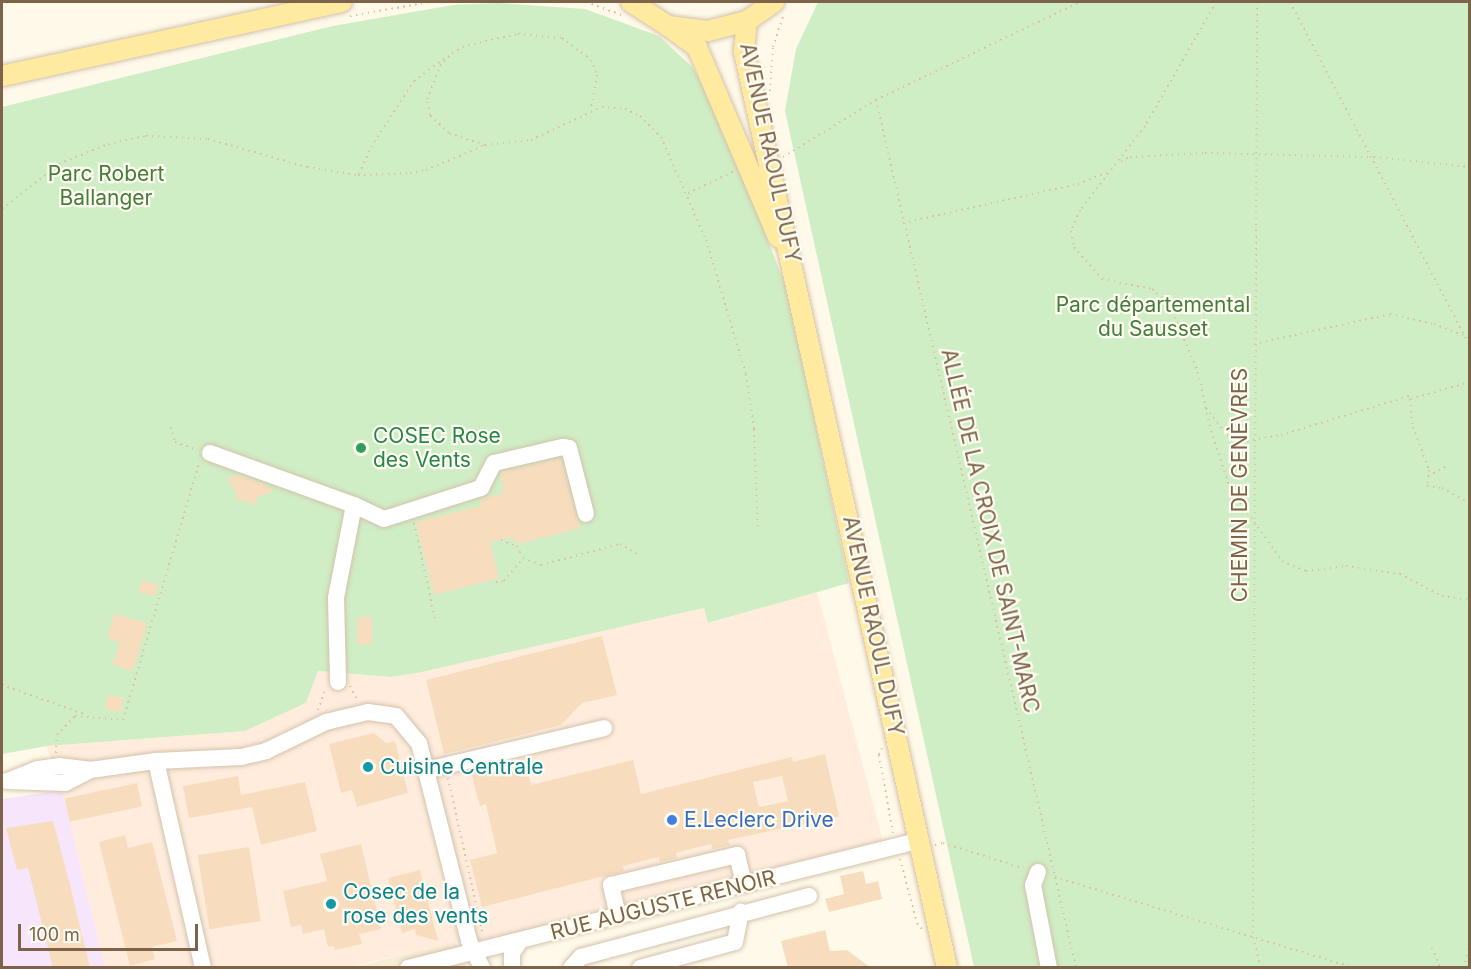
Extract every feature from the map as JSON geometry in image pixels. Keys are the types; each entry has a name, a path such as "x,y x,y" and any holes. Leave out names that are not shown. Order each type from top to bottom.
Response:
{"main road":[{"path":"2,76 342,2"},
{"name":"AVENUE RAOUL DUFY","path":"631,2 697,47 798,284"},
{"path":"668,26 708,31 747,21 779,7"},
{"name":"AVENUE RAOUL DUFY","path":"747,21 744,52 876,631 917,841 947,968"}],"street":[{"path":"210,453 354,505 384,519 481,488 494,463 563,447 569,448 586,514"},
{"path":"338,682 336,598 354,505"},
{"path":"5,782 38,769 75,766 90,770 156,761 241,758 266,751 315,726 361,714 386,713 404,722 419,743 473,952 482,968"},
{"path":"427,770 604,728"},
{"path":"156,761 203,968"},
{"name":"RUE AUGUSTE RENOIR","path":"408,968 917,841"},
{"path":"618,916 612,885 737,855 744,883"},
{"path":"1046,875 1033,885 1049,968"},
{"path":"571,968 580,957 741,912 809,896"},
{"path":"640,968 735,942 741,912"},
{"path":"512,968 512,953 520,941"}],"path":[{"path":"781,158 876,100 1080,2"},
{"path":"1216,2 1179,70 1119,162 1107,172 1080,210 1071,231 1074,247 1102,279 1152,289 1170,306 1198,372 1205,406 1230,488 1255,527 1292,568 1306,571 1366,567 1400,574 1442,596 1470,600"},
{"name":"CHEMIN DE GENÈVRES","path":"1257,2 1253,937 1260,968"},
{"path":"1290,2 1374,157 1470,347"},
{"path":"769,88 779,7"},
{"path":"358,176 371,147 414,81 452,53 492,37 540,34 562,38 591,60 597,75 591,110"},
{"path":"452,53 431,81 427,99 430,115 449,133 485,146"},
{"name":"ALLÉE DE LA CROIX DE SAINT-MARC","path":"876,100 1046,875 1076,968"},
{"path":"2,208 59,164 108,144 146,136 207,139 307,167 358,176 426,170 485,146 531,140 575,122 591,110 611,106 625,108 652,125 688,193 746,374 755,439 759,531"},
{"path":"1119,162 1154,155 1257,154 1374,157 1470,166"},
{"path":"903,223 1058,189 1107,172"},
{"path":"688,193 725,177"},
{"path":"1254,344 1390,314 1470,338"},
{"path":"1205,406 1227,435 1241,442 1255,441 1413,395 1470,382"},
{"path":"1413,395 1413,427 1429,470 1425,478 1427,486 1442,488 1470,503"},
{"path":"2,685 89,715 123,720 202,452 175,442 171,427"},
{"path":"1425,478 1447,466"},
{"path":"411,511 436,623"},
{"path":"501,540 517,546 523,558 541,565 620,544 637,554"},
{"path":"496,582 504,581 523,558"},
{"path":"316,711 327,687 338,682 355,692 361,714"},
{"path":"51,758 57,758 57,735 62,727 75,716 89,715"},
{"path":"937,854 935,844 943,843 1354,968"},
{"path":"1464,968 1470,941"},
{"path":"1432,948 1440,968"}],"shaded area":[{"path":"817,592 883,842 493,938 455,942 350,967 105,967 62,790 47,746 245,731 306,703 318,671 391,677 417,673 705,608 709,623"},
{"path":"62,790 105,967 2,967 2,799"},
{"path":"455,942 466,967 350,968"}],"green space":[{"name":"Parc départemental du Sausset","path":"818,2 1469,2 1469,967 974,967 785,111 796,49"},
{"name":"COSEC Rose des Vents","path":"498,3 585,9 659,36 692,67 714,101 787,290 849,583 708,623 704,608 417,673 391,677 318,671 306,703 245,731 47,746 2,754 2,107 333,26 453,5"}],"building":[{"path":"561,458 580,528 516,544 514,537 490,542 499,578 434,595 416,522 481,506 480,499 503,493 501,472"},
{"path":"239,475 266,485 273,491 256,498 256,505 234,498 237,494 227,478"},
{"path":"142,580 158,585 155,596 138,591"},
{"path":"114,614 147,623 133,671 113,665 120,642 107,638"},
{"path":"357,617 372,617 372,644 357,644"},
{"path":"602,636 617,695 582,703 561,725 444,754 426,680"},
{"path":"108,695 124,699 120,712 105,709"},
{"name":"Cuisine Centrale","path":"374,733 386,743 395,741 408,793 357,807 352,790 341,793 329,744"},
{"path":"825,754 839,816 728,840 730,845 713,849 711,844 676,853 677,858 660,862 659,857 623,866 624,871 482,907 470,860 497,853 486,804 480,806 471,772 492,767 494,776 527,768 531,785 633,760 641,794 792,757 793,762","holes":["782,776 788,801 759,807 753,782"]},
{"path":"238,776 241,795 305,782 317,831 261,845 252,807 189,818 183,786"},
{"path":"137,783 142,806 70,822 65,798"},
{"path":"53,821 90,968 53,968 28,868 17,870 6,828"},
{"path":"125,835 128,848 152,842 177,941 152,947 155,959 130,966 99,842"},
{"name":"Cosec de la rose des vents","path":"361,844 381,929 359,934 362,944 335,950 334,946 328,947 324,929 303,934 301,925 291,927 283,891 327,881 320,854"},
{"path":"249,847 261,921 209,929 198,855"},
{"path":"420,870 438,941 416,935 415,929 402,933 388,878"},
{"path":"863,871 866,884 878,881 882,899 829,912 825,899 844,894 840,876"},
{"path":"825,930 830,951 847,950 871,968 788,968 781,941"}],"place":[{"name":"COSEC Rose des Vents","path":"361,448"},
{"name":"Cuisine Centrale","path":"368,767"},
{"name":"E.Leclerc Drive","path":"672,820"},
{"name":"Cosec de la rose des vents","path":"331,904"}],"park label":[{"name":"Parc Robert Ballanger","path":"106,186"}]}
